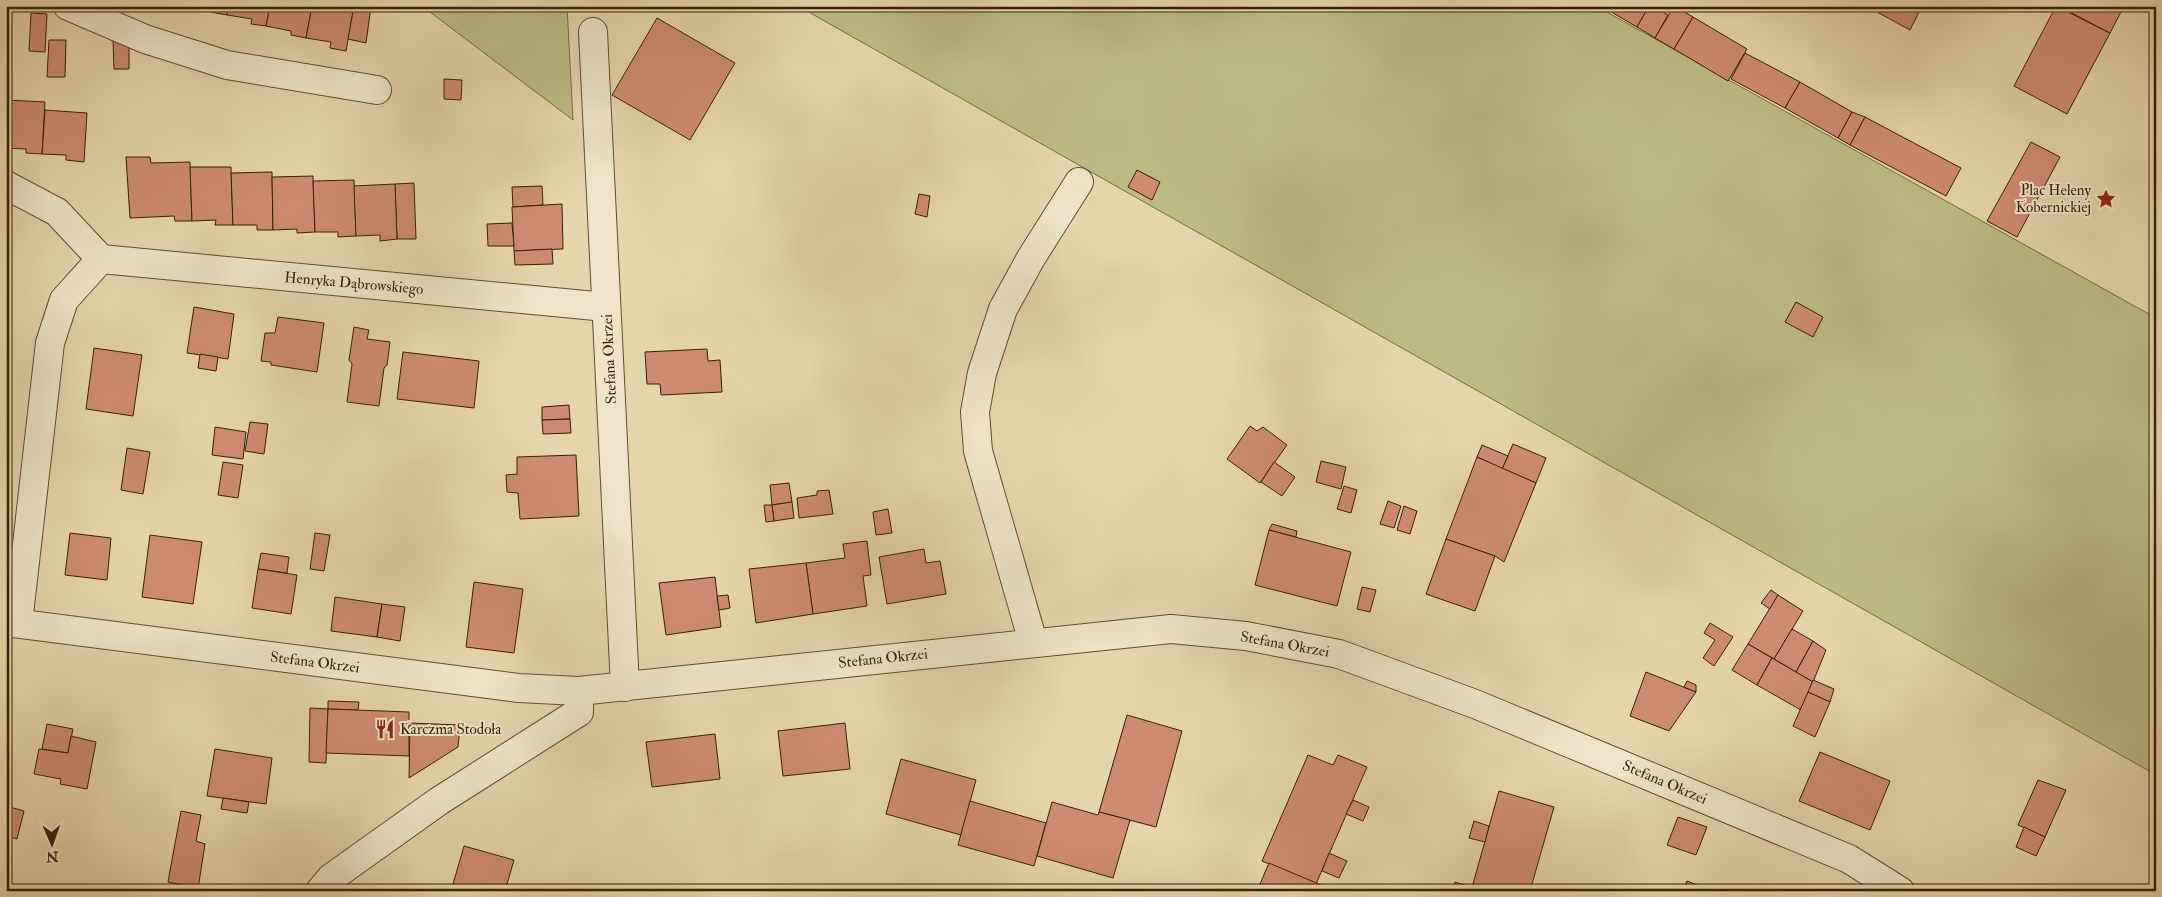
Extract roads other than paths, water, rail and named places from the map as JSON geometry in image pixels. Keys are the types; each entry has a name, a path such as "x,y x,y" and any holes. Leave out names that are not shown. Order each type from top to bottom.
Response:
{"street":[{"path":"68,6 145,39 228,65 377,90"},
{"name":"Stefana Okrzei","path":"593,32 625,686"},
{"path":"1033,642 978,451 974,412 982,373 1003,309 1031,258 1079,182"},
{"path":"6,185 57,212 101,259 64,300 50,343 12,622"},
{"name":"Henryka Dąbrowskiego","path":"101,259 606,307"},
{"name":"Stefana Okrzei","path":"12,622 518,688 579,691 1171,629 1246,636 1340,654 1475,704 1840,855 1900,891"},
{"path":"320,891 331,878 439,801 578,712 579,691"}],"place":[{"name":"Plac Heleny Kobernickiej","path":"2106,199"},
{"name":"Karczma Stodoła","path":"385,729"}]}
